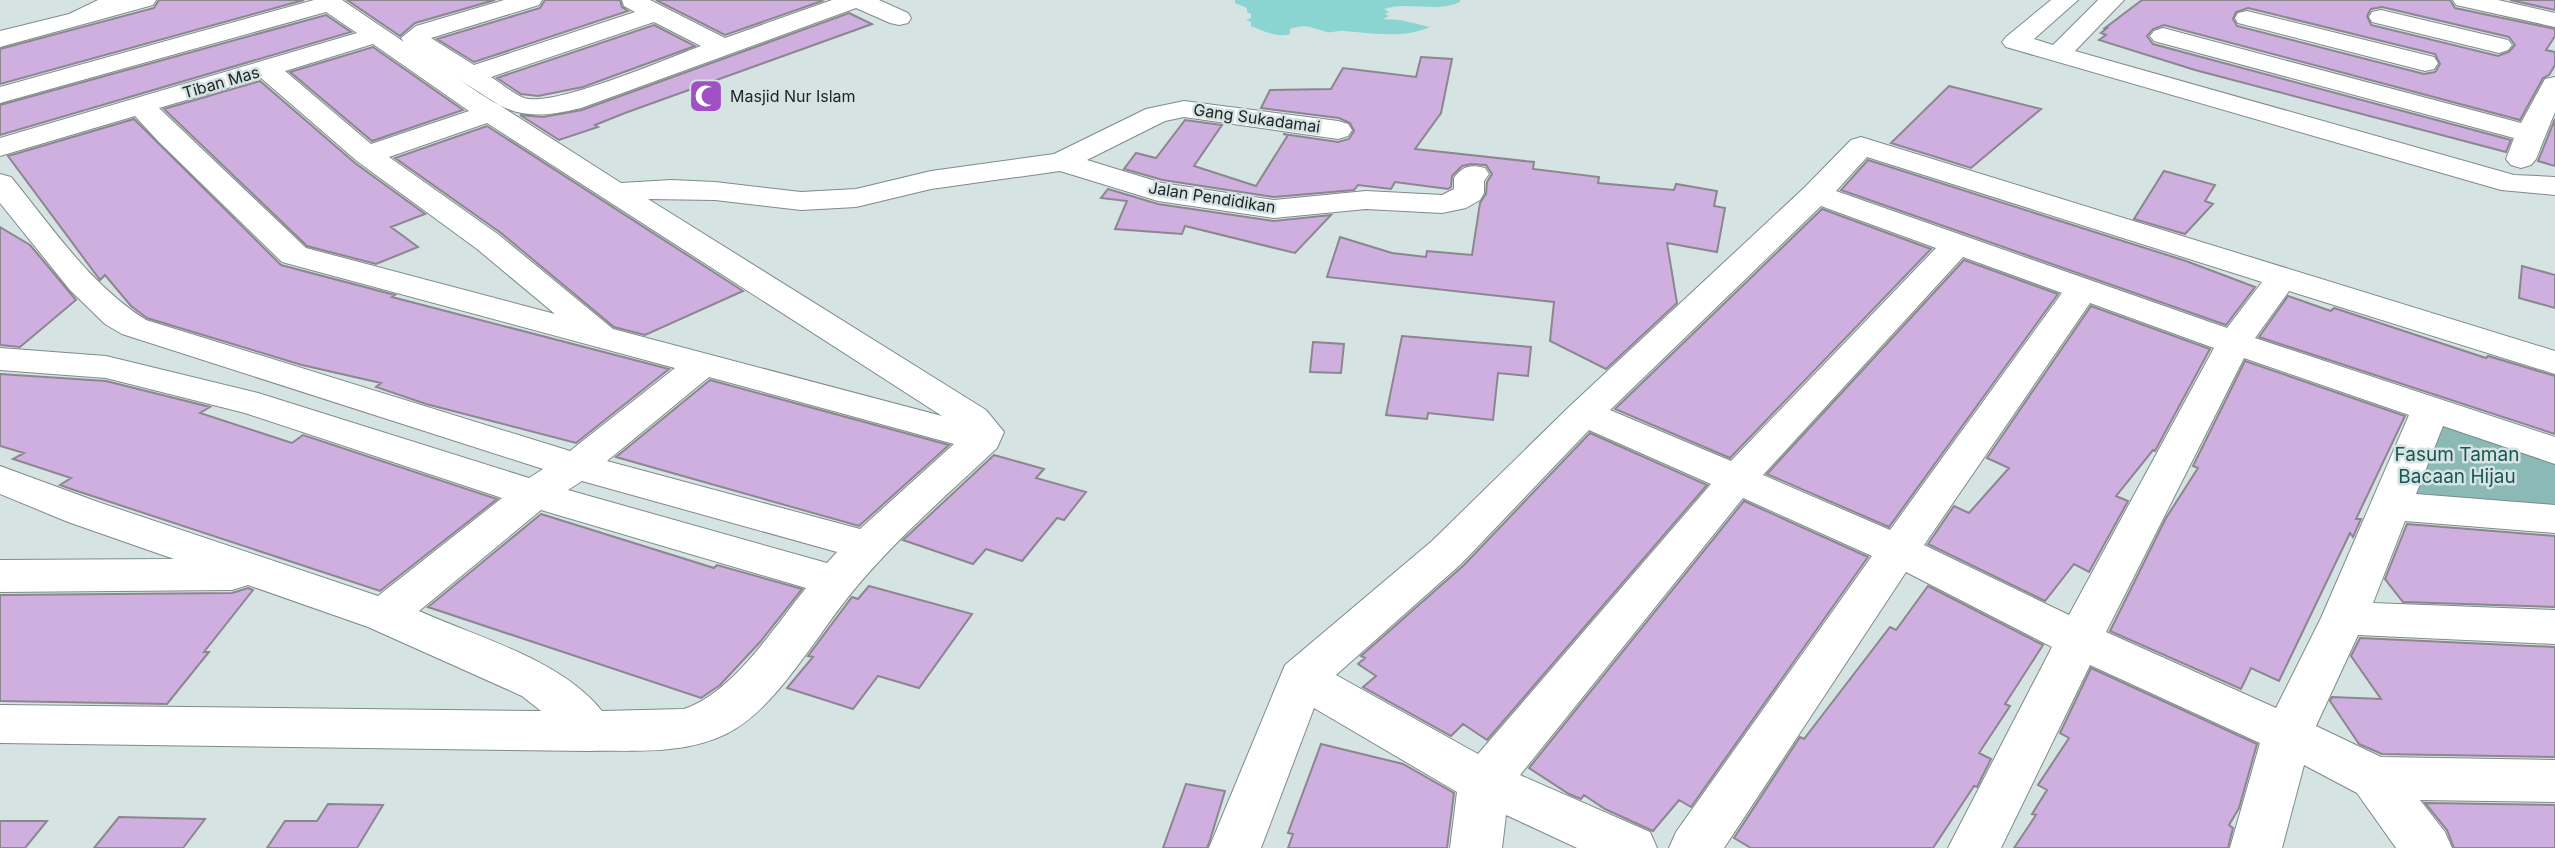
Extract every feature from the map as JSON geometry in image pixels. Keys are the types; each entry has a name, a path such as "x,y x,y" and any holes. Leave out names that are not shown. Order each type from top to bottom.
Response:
{"street":[{"path":"78,19 117,0"},
{"path":"0,39 145,0"},
{"path":"530,0 416,35 414,38 516,105 540,108 571,102 857,0 899,18"},
{"path":"631,0 724,48"},
{"path":"2066,0 2015,42 2512,184 2555,186"},
{"path":"2058,54 2112,0"},
{"path":"2465,0 2555,20"},
{"path":"0,95 330,3 490,113 972,418 985,432 983,439 868,546 836,581 748,692 710,720 684,729 589,731 0,724"},
{"path":"2212,50 2255,9 2357,45 2425,63"},
{"path":"2357,45 2386,11 2448,33 2499,45"},
{"path":"471,75 656,13"},
{"path":"2402,100 2448,33"},
{"name":"Tiban Mas","path":"0,147 377,36"},
{"path":"2163,36 2530,134"},
{"path":"267,69 366,155 488,242 607,338"},
{"path":"2512,184 2530,134 2555,85"},
{"path":"141,105 168,135 293,255 983,439"},
{"name":"Gang Sukadamai","path":"1061,162 1156,115 1184,108 1338,130"},
{"path":"366,155 490,113"},
{"path":"1235,848 1302,678 1447,552 1584,413 1815,194 1861,146 2555,363"},
{"path":"618,192 671,189 827,201 856,198 931,180 1061,162"},
{"name":"Jalan Pendidikan","path":"1061,162 1158,192 1274,209 1366,200 1442,204 1455,201 1469,193 1469,178 1474,174"},
{"path":"0,183 97,300 121,321 576,466 868,546"},
{"path":"1815,194 2234,343 2555,451"},
{"path":"1476,848 1484,782 1738,478 1956,245"},
{"path":"1975,848 2079,640 2234,343 2281,279"},
{"path":"1695,848 1898,550 2083,288"},
{"path":"0,359 106,367 258,405 534,495 836,581"},
{"path":"384,615 702,365"},
{"path":"2256,848 2287,734 2344,618 2431,409"},
{"path":"1584,413 1898,550 2079,640 2287,734 2375,778 2555,781"},
{"path":"0,479 83,512 384,615 539,683 573,710 589,731"},
{"path":"2391,506 2555,519"},
{"path":"0,576 260,574"},
{"path":"2344,618 2555,627"},
{"path":"1302,678 1484,782 1631,848"},
{"path":"2375,778 2426,848"}],"green space":[{"name":"Fasum Taman Bacaan Hijau","path":"2431,409 2555,453 2555,511 2391,506"}],"shaded area":[{"path":"1235,0 1460,2 1442,7 1403,6 1384,9 1389,12 1385,14 1389,16 1383,19 1430,27 1409,33 1329,32 1305,26 1290,29 1290,34 1281,35 1251,26 1251,22 1246,20 1251,18 1251,14 1247,12 1247,8 1235,3"}],"building":[{"path":"159,0 304,0 0,84 0,49 154,8"},
{"path":"347,0 495,0 415,23 400,36"},
{"path":"545,0 620,0 622,7 628,11 474,62 437,39 540,8"},
{"path":"656,0 819,0 822,1 725,35"},
{"path":"2142,0 2450,0 2455,8 2555,29 2555,36 2546,50 2555,52 2555,65 2549,75 2543,78 2520,120 2164,25 2153,29 2147,36 2153,44 2511,140 2506,152 2195,70 2099,40 2106,35 2101,33","holes":["2382,7 2509,37 2515,45 2509,52 2498,56 2371,25 2367,16 2371,9","2248,8 2435,54 2440,64 2435,72 2424,74 2237,26 2233,19 2236,12"]},
{"path":"2510,0 2555,0 2555,10"},
{"path":"849,13 872,24 625,113 595,125 598,127 559,140 520,115 543,117 582,110"},
{"path":"326,15 351,32 0,135 0,105"},
{"path":"654,25 695,46 583,87 538,96 521,94 497,78"},
{"path":"373,47 463,110 372,141 290,72"},
{"path":"1421,57 1452,59 1441,113 1415,149 1534,162 1533,169 1599,177 1598,183 1674,190 1676,184 1717,191 1714,206 1725,208 1717,252 1667,243 1677,303 1606,369 1550,341 1554,302 1327,277 1340,237 1392,253 1426,257 1427,251 1472,255 1480,203 1486,194 1487,182 1492,174 1486,165 1462,166 1452,176 1451,187 1448,189 1395,182 1391,189 1358,185 1354,190 1274,197 1163,180 1124,169 1136,153 1156,158 1185,120 1222,125 1194,166 1256,186 1288,135 1283,134 1338,142 1349,139 1354,131 1350,123 1339,118 1261,108 1270,90 1331,89 1343,68 1416,77"},
{"path":"260,81 355,163 425,214 391,227 418,247 376,264 307,246 164,109"},
{"path":"1949,86 2041,109 1971,168 1891,143"},
{"path":"134,119 281,265 395,295 392,297 669,369 576,443 426,404 376,387 381,383 302,365 147,318 131,306 105,275 100,280 8,156"},
{"path":"2555,119 2555,166 2538,161"},
{"path":"487,126 743,291 645,335 614,327 501,233 395,158"},
{"path":"1868,160 2186,261 2255,287 2226,325 1841,190"},
{"path":"2164,171 2215,185 2205,201 2213,204 2185,234 2134,219"},
{"path":"1108,189 1158,204 1274,221 1331,215 1295,253 1185,226 1182,234 1115,229 1127,201 1101,198"},
{"path":"1822,209 1931,249 1730,458 1615,409"},
{"path":"0,227 30,245 76,300 20,347 0,345"},
{"path":"1964,260 2058,294 1889,527 1767,474"},
{"path":"2522,266 2555,275 2555,308 2519,298"},
{"path":"2288,296 2331,311 2334,308 2486,358 2488,356 2555,376 2555,434 2259,337"},
{"path":"2091,306 2210,349 2155,451 2153,450 2116,496 2128,501 2089,572 2074,564 2045,601 1928,544 1954,506 1969,513 2009,468 1987,458"},
{"path":"1402,336 1531,347 1528,376 1498,373 1493,420 1428,413 1427,419 1386,415"},
{"path":"1313,342 1344,344 1341,373 1310,372"},
{"path":"2245,361 2405,416 2356,519 2361,519 2353,537 2350,533 2279,681 2251,668 2241,689 2110,631 2166,518 2198,468 2193,466"},
{"path":"0,374 106,381 210,407 200,413 292,443 303,435 497,499 380,591 60,485 71,478 13,459 24,453 0,446"},
{"path":"710,380 949,445 859,526 616,457"},
{"path":"1590,433 1707,485 1487,740 1463,724 1451,736 1363,687 1376,676 1358,664 1365,658 1361,656 1464,565"},
{"path":"994,455 1044,469 1036,478 1086,492 1064,520 1057,518 1022,561 986,549 973,564 903,540"},
{"path":"1744,501 1868,557 1691,807 1679,800 1653,831 1605,809 1584,795 1581,799 1569,794 1529,768"},
{"path":"541,514 714,568 717,565 802,589 761,641 720,685 701,698 428,607"},
{"path":"2407,524 2555,536 2555,607 2403,602 2385,579"},
{"path":"869,586 972,614 919,688 878,676 853,709 787,688 813,657 808,656 852,597 858,599"},
{"path":"1928,586 2043,645 2005,704 2010,706 1979,753 1991,759 1977,787 1974,786 1933,848 1751,848 1734,838 1800,737 1804,739 1890,627 1896,630"},
{"path":"248,588 253,590 204,652 209,652 167,704 0,701 0,595 232,593"},
{"path":"2360,638 2555,647 2555,757 2382,754 2359,744 2330,701 2332,697 2381,699 2351,656"},
{"path":"2091,668 2257,744 2239,808 2229,825 2233,828 2228,848 2014,848 2036,815 2032,814 2047,790 2038,785 2069,738 2060,733"},
{"path":"1321,744 1403,764 1454,793 1447,848 1288,848 1293,834 1288,833"},
{"path":"1186,784 1225,791 1210,840 1207,848 1163,848"},
{"path":"2425,803 2555,805 2555,848 2454,848 2447,830"},
{"path":"328,804 383,805 357,848 267,848 285,821 317,821"},
{"path":"119,817 205,819 183,848 94,848"},
{"path":"0,821 47,821 25,848 0,848"}],"place":[{"name":"Masjid Nur Islam","path":"706,96"}]}
